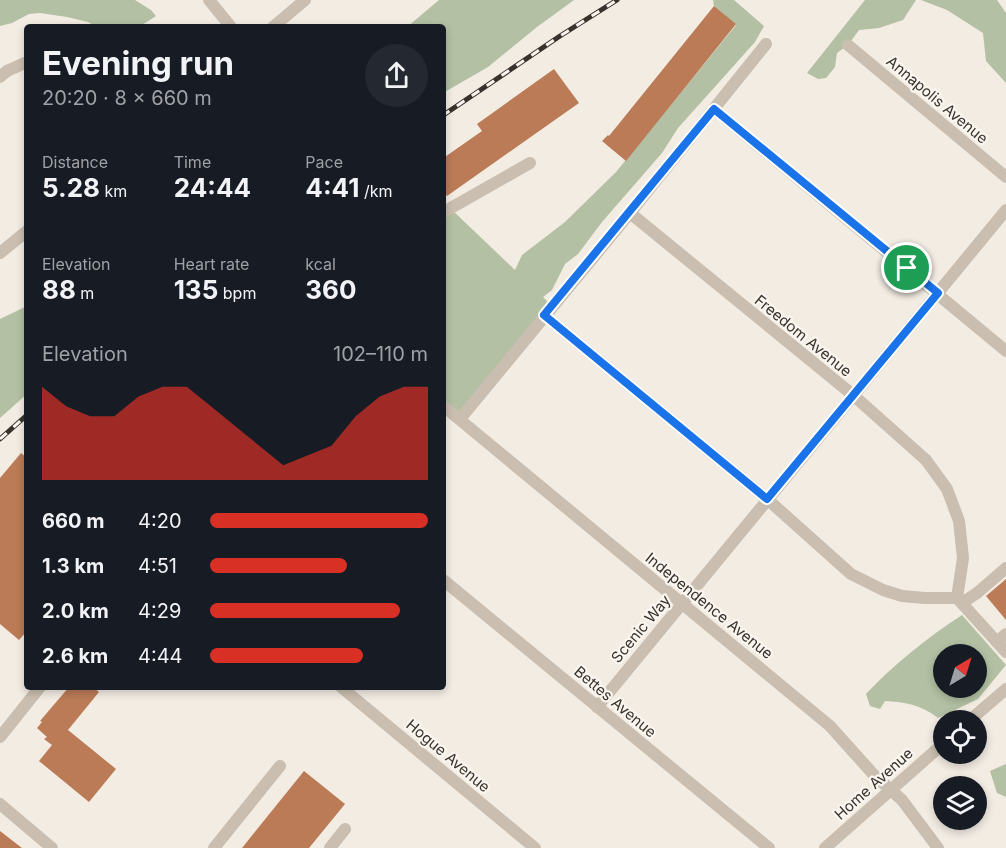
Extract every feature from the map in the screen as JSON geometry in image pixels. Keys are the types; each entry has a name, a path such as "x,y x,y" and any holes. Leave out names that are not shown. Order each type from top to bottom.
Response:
{"street":[{"path":"209,0 229,24"},
{"path":"277,24 305,0"},
{"path":"460,419 766,44"},
{"name":"Annapolis Avenue","path":"849,45 1006,177"},
{"path":"0,77 24,63"},
{"path":"714,109 1006,351"},
{"path":"446,211 530,163"},
{"name":"Scenic Way","path":"597,707 1006,210"},
{"name":"Freedom Avenue","path":"630,213 823,373 853,395 926,460 947,489 959,521 962,545 959,601"},
{"path":"0,253 24,233"},
{"path":"544,315 767,499 838,564 867,583 902,596 959,601 977,593 1006,568"},
{"name":"Independence Avenue","path":"446,408 830,726 915,815 938,848"},
{"name":"Bettes Avenue","path":"446,582 769,848"},
{"path":"959,601 1001,638 1006,652"},
{"path":"981,710 1006,688"},
{"path":"0,737 38,690"},
{"name":"Hogue Avenue","path":"345,690 535,848"},
{"name":"Home Avenue","path":"825,848 933,753"},
{"path":"214,848 280,766"},
{"path":"0,804 52,848"},
{"path":"330,848 345,828"}],"green space":[{"path":"0,0 135,0 156,16 144,24 92,24 40,13 29,14 12,23 0,26"},
{"path":"439,0 574,0 488,67 446,91 446,24 411,24"},
{"path":"713,0 734,0 764,26 755,42 678,128 662,153 602,222 578,254 565,264 552,290 543,297 552,306 460,419 446,407 446,211 451,209 515,270 522,255 565,222 616,172 736,25 714,6"},
{"path":"865,0 916,0 903,20 879,28 859,30 848,45 837,53 835,67 826,78 818,79 807,73"},
{"path":"921,0 997,0 1006,13 1006,83 986,61 983,33 947,10"},
{"path":"24,307 24,397 0,418 0,319"},
{"path":"962,615 1006,665 987,688 987,644 933,644 933,698 978,699 955,710 933,710 933,715 907,703 885,701 880,709 870,706 866,694 924,642"},
{"path":"1006,764 1006,797 997,793 990,771"}],"building":[{"path":"714,6 736,24 626,161 602,141 609,136"},
{"path":"554,69 579,103 447,196 446,156 482,131 477,124"},
{"path":"21,453 24,456 24,634 19,640 0,624 0,478"},
{"path":"1006,579 1006,620 986,596"},
{"path":"66,690 97,690 99,692 68,730 116,769 89,802 39,761 52,745 44,739 47,737 37,728 42,722 40,721"},
{"path":"304,771 345,804 309,848 242,848"},
{"path":"0,831 22,848 0,848"}],"railway":[{"path":"446,113 617,0"},
{"path":"0,439 24,418"}],"route":[{"path":"714,109 907,268 938,293 767,499 544,315 714,109"}]}
